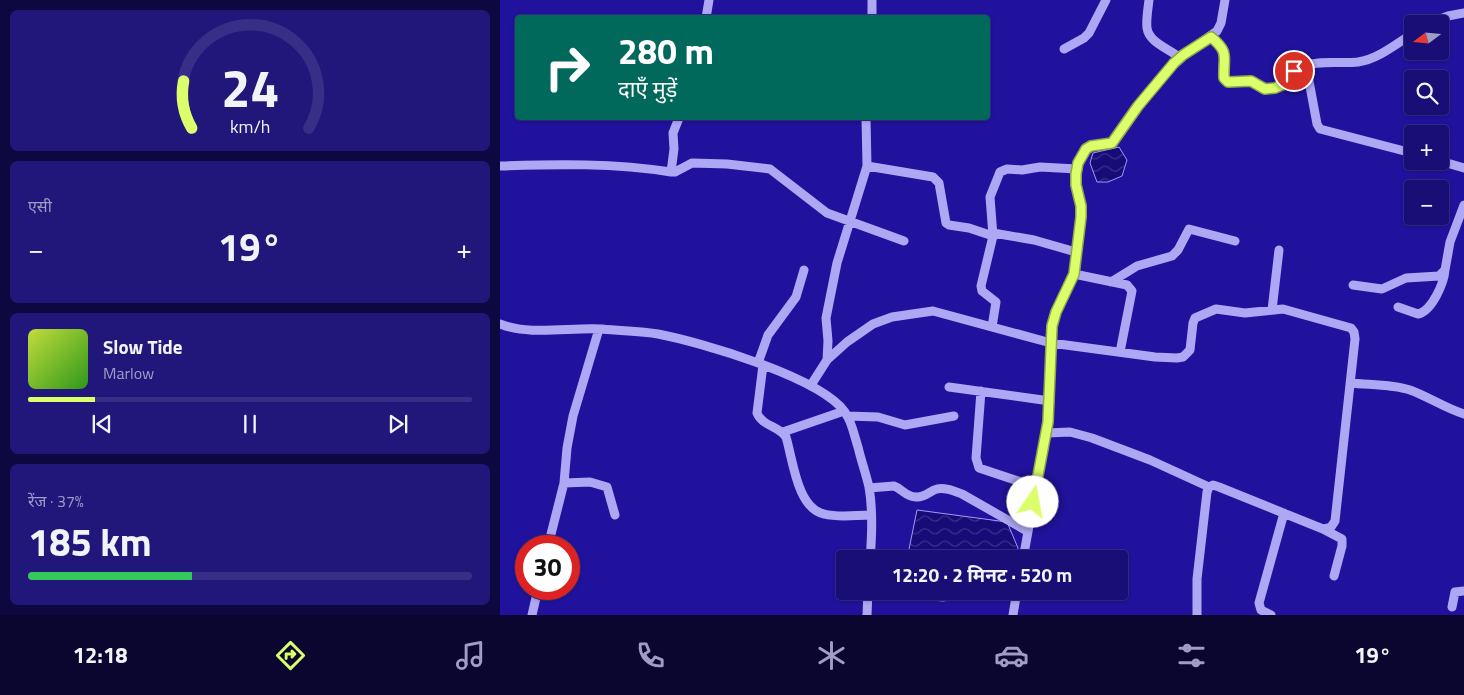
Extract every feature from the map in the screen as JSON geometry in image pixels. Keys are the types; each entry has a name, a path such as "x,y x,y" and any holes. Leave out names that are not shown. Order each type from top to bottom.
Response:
{"street":[{"path":"706,15 709,0"},
{"path":"872,0 872,15"},
{"path":"1064,50 1089,33 1106,0"},
{"path":"1149,0 1147,29 1153,39 1175,53"},
{"path":"1175,53 1211,37 1217,31 1221,23 1225,0"},
{"path":"1449,16 1464,13"},
{"path":"1211,37 1223,48 1224,78 1228,82 1251,81 1265,89 1282,85 1294,71 1306,65 1367,60 1404,39"},
{"path":"1024,550 1047,433 1050,401 1052,326 1056,312 1074,274 1081,217 1081,206 1076,185 1077,169 1086,149 1091,146 1112,143 1138,106 1174,63 1175,53"},
{"path":"1306,65 1317,124 1320,129 1404,151"},
{"path":"671,172 674,149 673,133 678,120"},
{"path":"827,360 828,307 837,263 867,166 866,120"},
{"path":"500,166 636,167 675,172 692,163 727,164 773,172 821,209 849,222 904,241"},
{"path":"1449,164 1464,168"},
{"path":"867,166 933,177 939,182 946,223 950,225 1034,240 1076,252"},
{"path":"992,327 996,302 982,291 981,286 993,234 990,196 1000,172 1006,169 1022,170 1040,167 1077,169"},
{"path":"1398,307 1418,314 1422,313 1442,286 1450,242 1464,205"},
{"path":"1112,282 1137,266 1172,256 1178,250 1189,229 1234,241"},
{"path":"1272,310 1279,250"},
{"path":"804,270 796,298 768,335 760,364 757,413 762,420 783,432 786,437 794,470 805,498 813,510 835,515 871,515"},
{"path":"1353,286 1382,289 1406,278 1439,276 1445,270"},
{"path":"1074,274 1126,285 1132,291 1120,352"},
{"path":"811,385 827,360 861,331 892,317 933,311 1051,343 1154,357 1183,357 1190,350 1195,318 1216,309 1245,313 1283,309 1351,328 1355,339 1334,521 1331,527 1323,530"},
{"path":"500,324 528,330 599,329 657,334 699,344 760,364 811,385 834,401 845,413 852,427 869,488 870,550"},
{"path":"551,535 564,483 567,448 573,416 599,329"},
{"path":"1351,383 1409,390 1443,407 1464,414"},
{"path":"949,386 1050,401"},
{"path":"981,391 976,458 979,468 1036,487"},
{"path":"783,432 845,413 878,417 905,424 954,416"},
{"path":"1047,433 1070,432 1092,438 1150,460 1209,487 1213,485 1219,487 1342,539 1334,576"},
{"path":"564,483 590,482 606,487 615,515"},
{"path":"869,488 894,486 914,498 936,489 952,490 1027,531"},
{"path":"1197,615 1197,579 1206,492 1209,487"},
{"path":"1272,615 1261,610 1259,607 1260,597 1284,514"},
{"path":"1452,607 1456,591 1464,591"},
{"path":"532,615 535,600"},
{"path":"867,615 868,600"},
{"path":"1013,615 1016,600"}],"water":[{"path":"1119,147 1127,160 1122,176 1108,182 1097,182 1090,163 1093,153"},
{"path":"917,510 1007,522 1018,548 1017,550 909,550"}],"route":[{"path":"1033,502 1050,407 1049,373 1052,326 1056,312 1074,274 1081,217 1076,174 1078,163 1086,149 1091,146 1112,143 1138,106 1174,63 1211,37 1223,48 1225,81 1251,81 1259,87 1269,89 1282,85 1294,71"}]}
